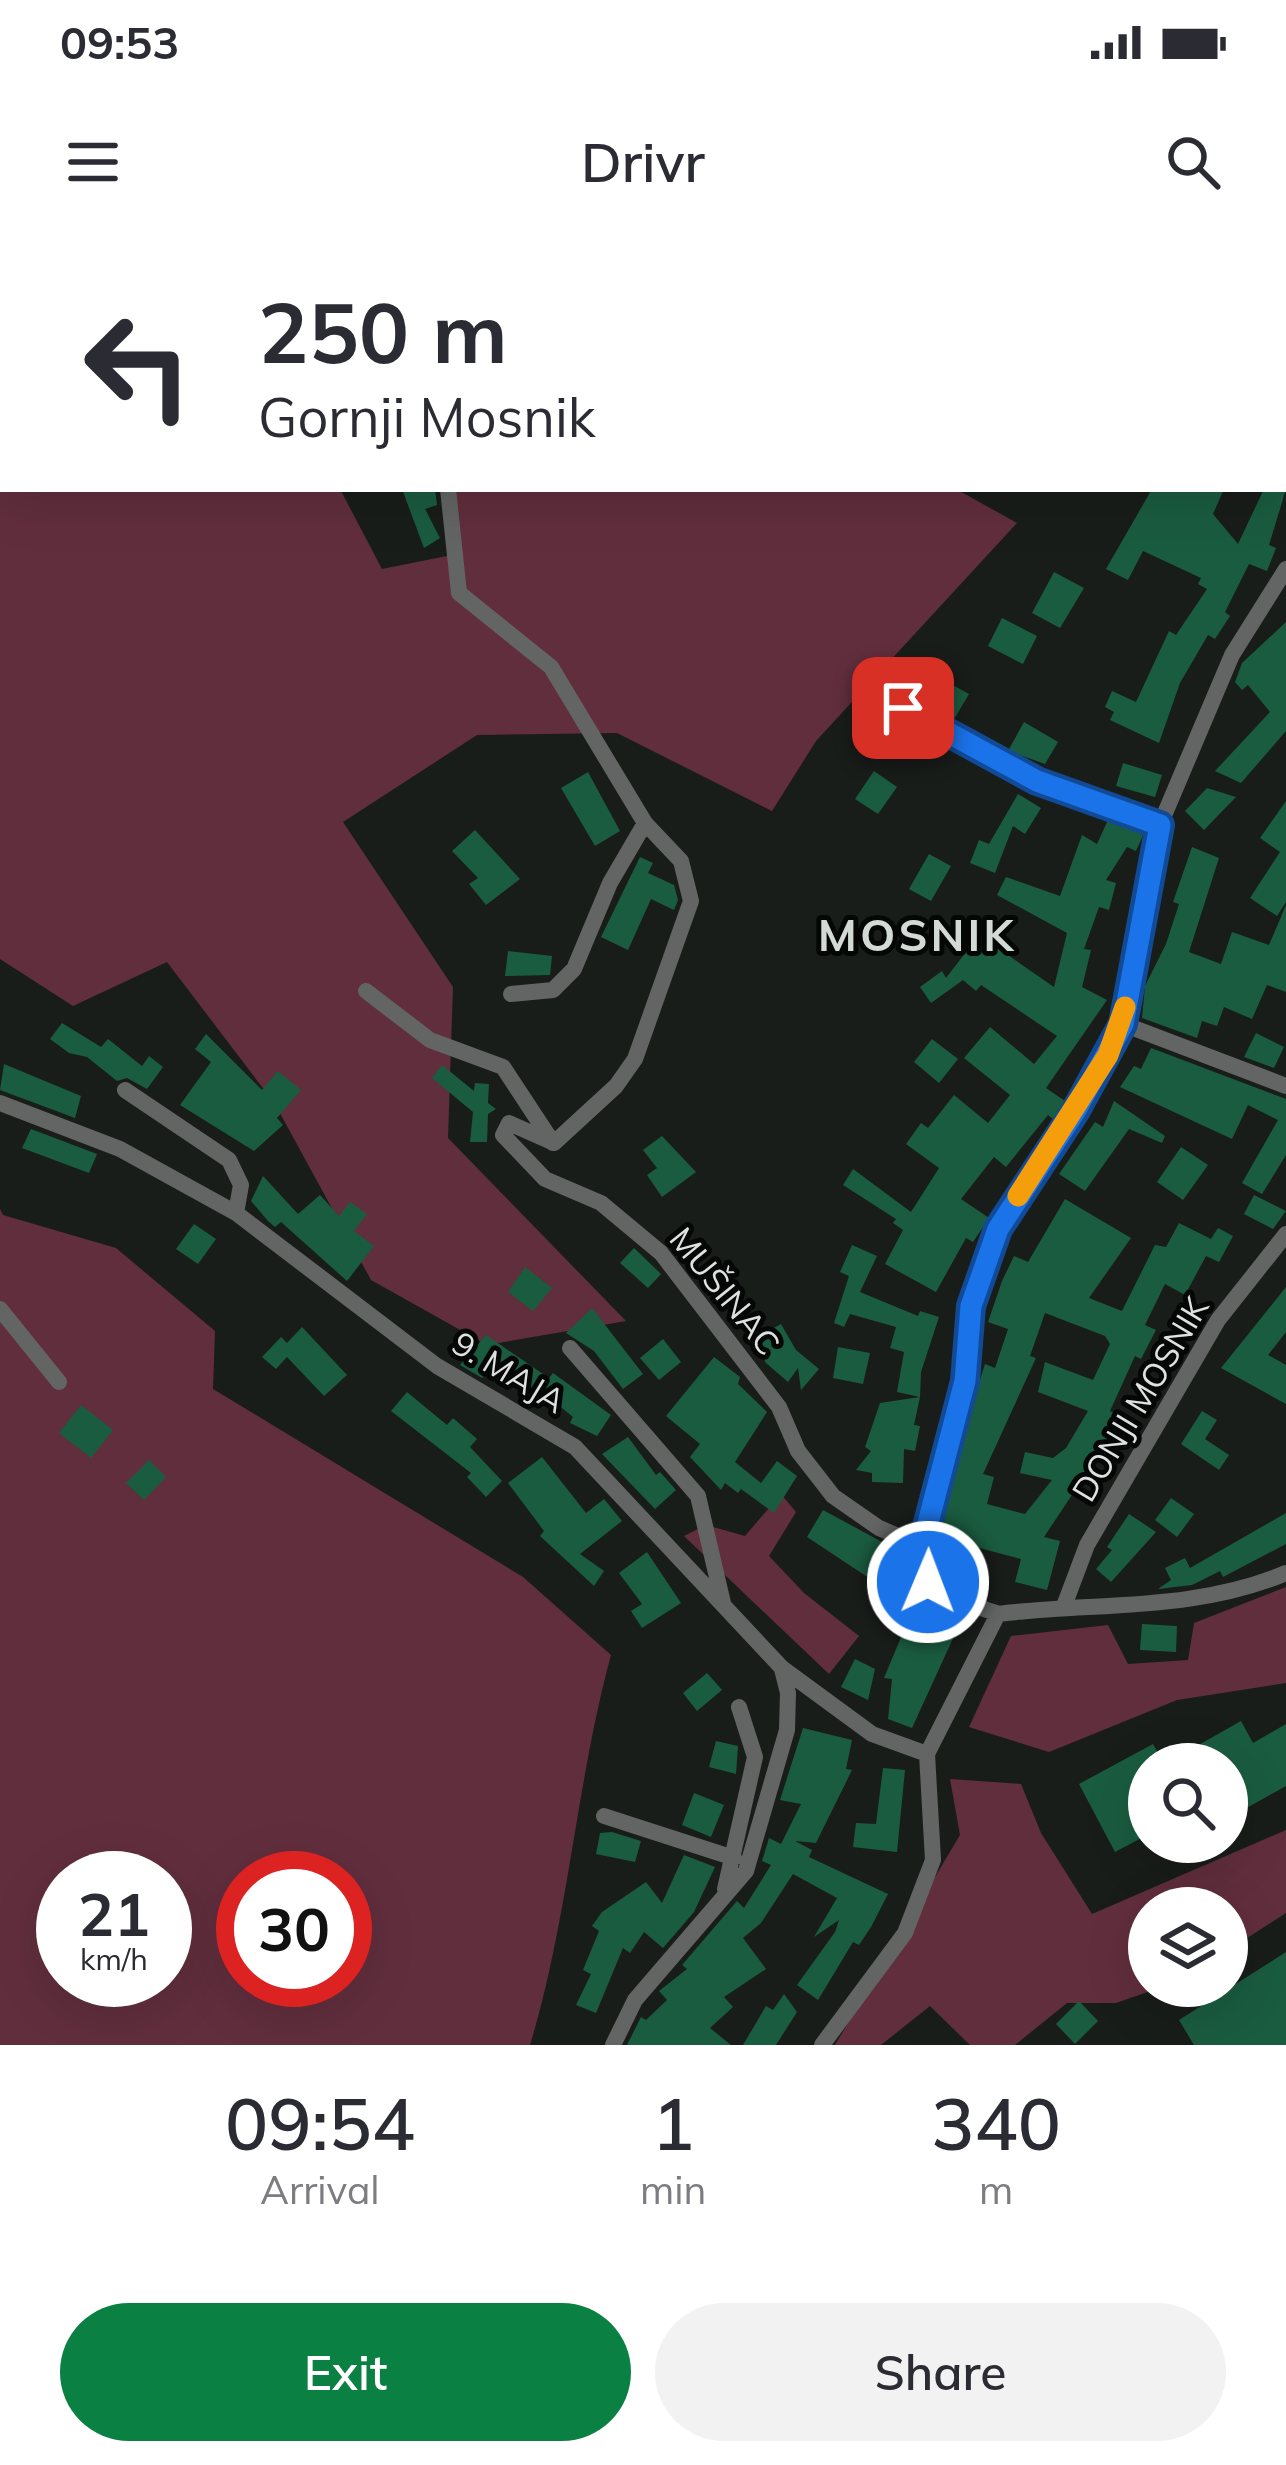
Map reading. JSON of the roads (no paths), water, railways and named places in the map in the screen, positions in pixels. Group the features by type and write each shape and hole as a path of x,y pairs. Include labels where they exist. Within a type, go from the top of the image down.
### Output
{"street":[{"path":"366,991 430,1040 503,1066 554,1143 616,1087 635,1059 691,902 681,861 645,823 551,667 459,593 448,492"},
{"path":"1285,573 1232,656 1160,825 1123,1024 1076,1110 998,1229 971,1306 965,1381 922,1546 928,1582 998,1614 1064,1606 1159,1605 1222,1595 1286,1573"},
{"path":"903,708 1037,781 1160,825"},
{"path":"511,994 553,990 574,969 610,883 645,823"},
{"path":"1123,1024 1286,1086"},
{"path":"125,1090 229,1160 241,1185 236,1213"},
{"name":"9. MAJA","path":"0,1103 120,1149 236,1213 437,1366 574,1447 782,1668 872,1734 927,1754"},
{"name":"MUŠINAC","path":"554,1143 509,1123 503,1136 545,1179 601,1203 661,1253 778,1407 798,1451 833,1496 879,1528 922,1546"},
{"name":"DONJI MOSNIK","path":"1064,1606 1087,1545 1218,1321 1286,1234"},
{"path":"0,1309 59,1382"},
{"name":"9. MAJA","path":"569,1348 698,1496 725,1610"},
{"path":"822,2045 904,1933 933,1860 927,1754 998,1614"},
{"path":"613,2045 635,2000 746,1871 787,1730 788,1693 782,1668"},
{"path":"721,1902 755,1756 739,1707"},
{"path":"604,1816 734,1858"}],"district":[{"name":"MOSNIK","path":"917,935"}]}
